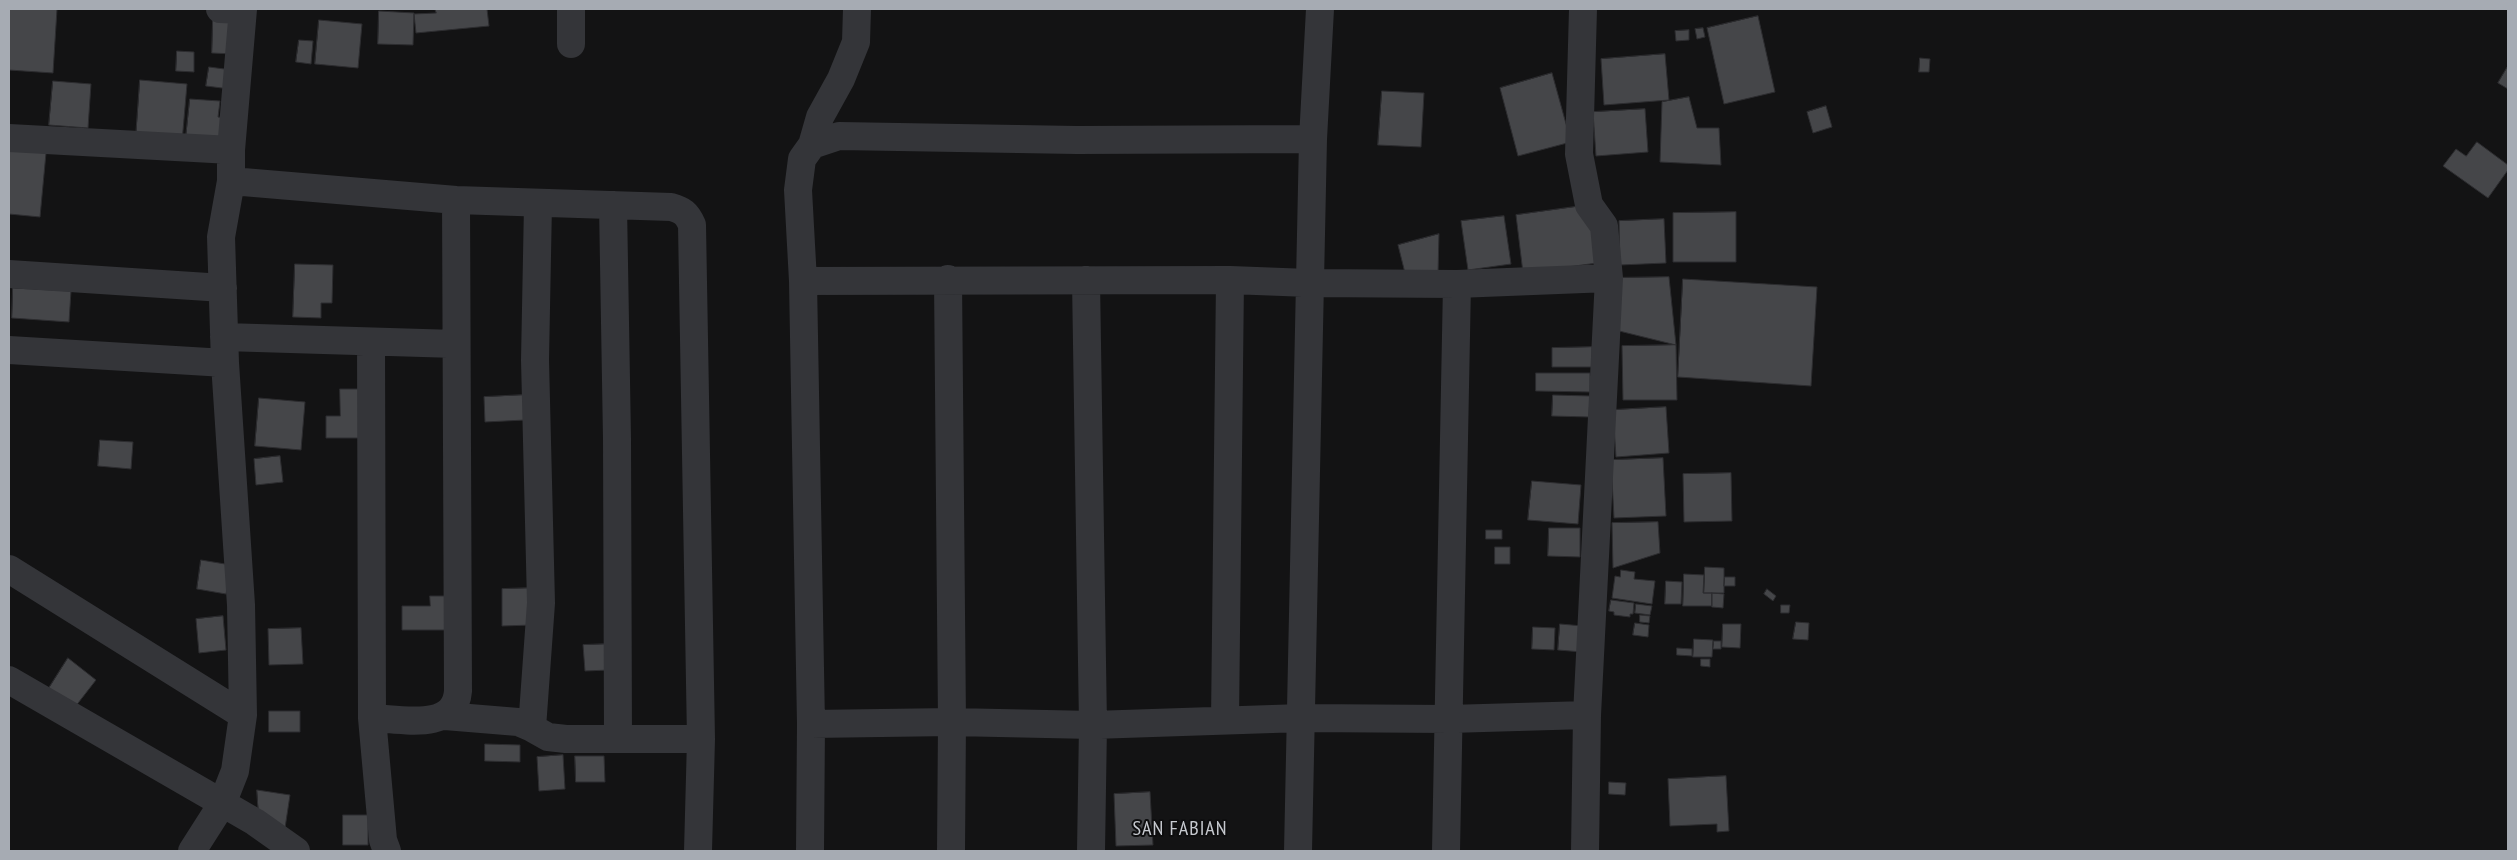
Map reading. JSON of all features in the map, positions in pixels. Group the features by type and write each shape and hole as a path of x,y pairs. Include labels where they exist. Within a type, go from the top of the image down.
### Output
{"street":[{"path":"192,851 222,804 235,771 243,715 242,605 225,350 221,236 231,181 235,9"},
{"path":"571,9 571,44"},
{"path":"810,851 811,724 803,280 798,190 802,159 812,145 820,117 841,79 856,42 857,9"},
{"path":"1298,851 1309,284 1313,139 1320,9"},
{"path":"1583,9 1579,154 1589,205 1604,226 1610,278 1586,715 1585,851"},
{"path":"812,145 839,136 1077,140 1313,139"},
{"path":"9,138 231,150"},
{"path":"231,181 456,200 671,207 682,211 689,217 692,224 700,739 698,851"},
{"path":"445,716 457,703 458,691 456,200"},
{"path":"532,728 541,603 535,360 538,204"},
{"path":"613,204 618,439 618,738"},
{"path":"9,274 223,288"},
{"path":"803,280 1230,280 1309,284 1457,284 1610,278"},
{"path":"948,279 952,722 951,851"},
{"path":"1086,280 1093,725 1091,851"},
{"path":"1225,720 1230,280"},
{"path":"1446,851 1457,284"},
{"path":"9,350 225,350 372,342 456,344"},
{"path":"372,342 372,718 383,840 387,851"},
{"path":"9,569 243,715"},
{"path":"9,680 254,822 296,851"},
{"path":"811,724 952,722 1093,725 1302,718 1449,719 1586,715"},
{"path":"372,718 429,720 445,716 518,722 548,737 566,739 700,739"}],"building":[{"path":"9,9 57,9 53,73 9,70"},
{"path":"435,9 487,9 489,26 416,33 414,14 436,13"},
{"path":"379,11 414,13 413,45 378,44"},
{"path":"1758,16 1775,92 1724,104 1707,28"},
{"path":"213,20 234,21 233,54 212,53"},
{"path":"319,20 362,24 358,68 315,64"},
{"path":"1703,28 1705,37 1697,39 1695,29"},
{"path":"1689,30 1689,40 1676,41 1675,31"},
{"path":"299,40 313,41 311,64 296,62"},
{"path":"177,51 194,52 194,72 176,71"},
{"path":"1665,54 1669,100 1604,105 1601,59"},
{"path":"1920,58 1930,59 1929,72 1919,72"},
{"path":"2508,66 2508,89 2498,83"},
{"path":"209,67 232,70 230,89 206,86"},
{"path":"1552,73 1571,142 1518,156 1500,88"},
{"path":"140,80 187,84 182,142 136,137"},
{"path":"53,81 91,84 88,128 49,125"},
{"path":"1382,91 1424,93 1421,147 1378,145"},
{"path":"1689,97 1697,128 1719,128 1721,165 1660,162 1662,102"},
{"path":"190,99 220,101 218,117 226,118 224,140 186,137"},
{"path":"1826,106 1832,127 1813,133 1807,112"},
{"path":"1645,109 1648,152 1596,156 1593,112"},
{"path":"2477,142 2508,165 2508,170 2488,198 2443,166 2456,149 2466,156"},
{"path":"9,150 46,153 40,217 9,214"},
{"path":"1589,205 1597,263 1523,273 1516,215"},
{"path":"1736,212 1736,262 1673,262 1673,213"},
{"path":"1504,216 1511,264 1468,270 1461,221"},
{"path":"1664,219 1666,263 1620,265 1619,221"},
{"path":"1439,234 1438,273 1405,273 1398,245"},
{"path":"295,264 333,265 332,303 321,303 321,318 293,317"},
{"path":"1669,277 1676,345 1611,329 1609,278"},
{"path":"1683,279 1817,287 1811,386 1678,377"},
{"path":"13,288 71,291 69,322 12,318"},
{"path":"1676,345 1677,400 1623,400 1622,346"},
{"path":"1592,347 1592,367 1552,367 1552,348"},
{"path":"1536,373 1590,373 1590,392 1536,391"},
{"path":"340,389 365,389 365,438 326,438 326,416 340,416"},
{"path":"524,395 525,420 485,422 484,397"},
{"path":"1553,395 1590,396 1589,417 1552,416"},
{"path":"259,398 305,402 301,450 255,446"},
{"path":"1666,407 1669,453 1616,457 1613,410"},
{"path":"100,440 133,442 131,469 98,466"},
{"path":"280,456 283,482 256,485 254,459"},
{"path":"1663,458 1666,516 1614,518 1611,460"},
{"path":"1731,473 1732,521 1684,522 1683,474"},
{"path":"1532,481 1581,485 1578,524 1528,520"},
{"path":"1658,522 1660,553 1613,568 1612,523"},
{"path":"1549,528 1580,528 1580,557 1548,556"},
{"path":"1486,530 1502,530 1502,539 1486,539"},
{"path":"1495,547 1510,547 1510,564 1495,564"},
{"path":"201,560 231,565 226,594 197,589"},
{"path":"1705,567 1724,568 1724,593 1704,593"},
{"path":"1621,570 1635,572 1634,579 1655,581 1652,604 1612,598 1615,576 1620,577"},
{"path":"1684,574 1704,575 1703,593 1712,593 1712,606 1683,606"},
{"path":"1725,577 1735,577 1735,586 1724,586"},
{"path":"1666,581 1682,582 1681,604 1665,604"},
{"path":"532,588 532,625 502,626 502,589"},
{"path":"1767,589 1776,596 1773,601 1764,594"},
{"path":"1712,593 1724,594 1723,608 1712,607"},
{"path":"430,596 450,596 450,630 402,630 402,606 430,606"},
{"path":"1611,600 1634,603 1633,614 1630,614 1630,617 1614,615 1614,612 1609,611"},
{"path":"1636,604 1652,606 1650,615 1635,613"},
{"path":"1781,605 1790,605 1789,613 1781,613"},
{"path":"1640,615 1650,616 1649,623 1640,622"},
{"path":"223,616 226,650 199,653 196,619"},
{"path":"1796,622 1809,623 1808,640 1793,639"},
{"path":"1635,623 1649,625 1648,637 1633,635"},
{"path":"1560,624 1583,626 1582,652 1558,650"},
{"path":"1723,624 1741,624 1740,648 1722,647"},
{"path":"1533,627 1555,628 1554,650 1532,649"},
{"path":"301,628 303,664 269,665 268,629"},
{"path":"1694,639 1713,640 1712,657 1693,657"},
{"path":"1714,641 1721,641 1721,649 1713,649"},
{"path":"608,644 609,670 585,671 583,645"},
{"path":"1677,648 1692,649 1692,656 1677,655"},
{"path":"68,658 96,680 75,707 49,688"},
{"path":"1701,659 1710,659 1710,667 1701,666"},
{"path":"269,711 300,711 300,732 269,732"},
{"path":"485,744 520,745 520,762 485,761"},
{"path":"563,755 565,789 539,791 537,757"},
{"path":"575,756 604,756 605,782 576,782"},
{"path":"1726,776 1729,831 1717,832 1717,824 1670,826 1668,779"},
{"path":"1609,782 1626,783 1625,795 1609,794"},
{"path":"257,790 290,795 285,828 259,818"},
{"path":"1150,792 1153,845 1116,846 1114,794"},
{"path":"343,815 368,815 368,845 343,845"}],"district":[{"name":"SAN FABIAN","path":"1180,829"}]}
